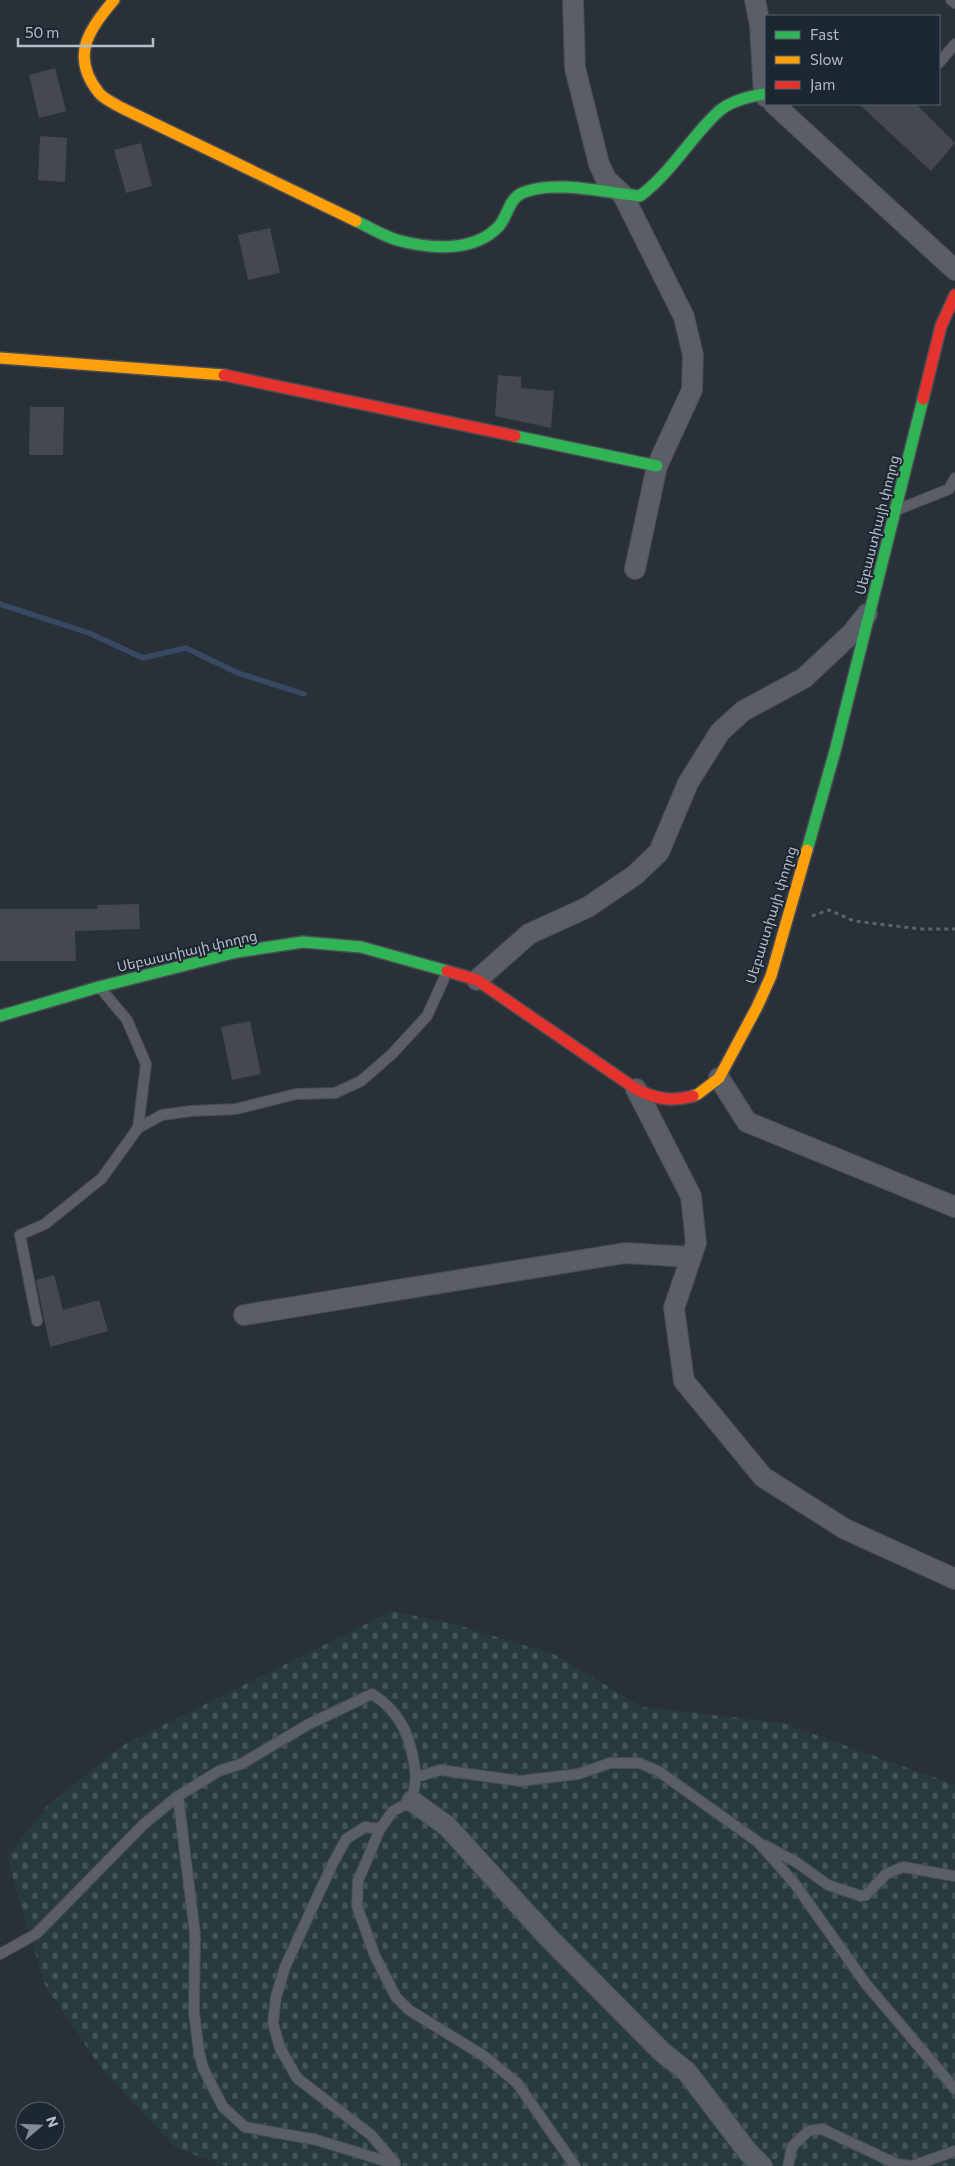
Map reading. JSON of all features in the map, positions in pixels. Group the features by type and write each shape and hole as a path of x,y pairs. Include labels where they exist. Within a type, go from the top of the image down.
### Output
{"street":[{"path":"114,0 100,16 85,41 85,70 100,94 122,108 396,240 430,248 463,246 482,239 499,226 509,204 523,193 540,189 596,189 623,195 640,196 655,185 718,112 728,104 742,98 765,98"},
{"path":"573,0 575,68 596,154 606,178 623,195 684,317 693,355 692,390 657,466 634,569"},
{"path":"755,0 765,71"},
{"path":"776,105 955,270"},
{"name":"Սեբաստիայի փողոց","path":"0,1016 99,987 237,952 303,942 362,947 477,980 636,1088 654,1098 678,1100 698,1094 719,1078 757,1007 771,976 835,751 941,326 955,296"},
{"path":"0,358 214,373 657,466"},
{"path":"477,980 529,934 588,907 636,875 659,852 688,783 720,732 743,711 804,678 852,633 872,608"},
{"path":"719,1078 747,1122 955,1207"},
{"path":"636,1088 691,1196 696,1242 674,1308 684,1381 763,1477 845,1529 955,1579"},
{"path":"244,1315 625,1253 691,1258"},
{"path":"412,1801 447,1826 548,1937 662,2051 687,2072 748,2152 762,2166"}],"lane":[{"path":"951,0 955,3"},
{"path":"940,62 955,44"},
{"path":"896,510 952,491 955,478"},
{"path":"37,1320 20,1235 46,1224 102,1178 138,1128 162,1115 191,1110 236,1109 296,1094 335,1092 361,1081 392,1054 426,1016 447,971"},
{"path":"99,987 127,1020 146,1064 138,1128"},
{"path":"0,1954 36,1934 144,1824 178,1796 219,1770 241,1764 309,1724 372,1694 385,1702 401,1722 413,1749 416,1777 412,1801 393,1811 380,1829 358,1882 357,1906 375,1956 396,1997 409,2010 484,2056 517,2083 575,2166"},
{"path":"416,1777 440,1770 520,1781 578,1774 610,1763 639,1763 658,1771 758,1842 796,1862 828,1885 866,1896 886,1874 902,1867 955,1876"},
{"path":"178,1796 195,1934 194,2012 199,2052 203,2068 223,2107 245,2127 317,2140 396,2165"},
{"path":"380,1829 366,1826 357,1830 346,1839 341,1848 285,1967 276,1997 274,2024 280,2048 297,2078 371,2135 396,2165"},
{"path":"758,1842 795,1884 866,1984 955,2089"},
{"path":"788,2166 792,2147 808,2131 822,2129 896,2164 912,2166 955,2151"}],"path":[{"path":"810,917 829,910 854,921 920,929 955,929"}],"green space":[{"path":"392,1611 454,1624 554,1654 642,1707 783,1723 955,1785 955,2166 226,2166 176,2148 103,2071 45,1985 7,1857 47,1806 123,1745"}],"building":[{"path":"55,68 66,111 39,118 29,75"},
{"path":"860,105 917,105 955,143 931,171"},
{"path":"40,136 67,138 65,182 38,180"},
{"path":"141,143 152,186 126,193 114,150"},
{"path":"270,228 280,273 248,280 238,235"},
{"path":"498,375 521,377 521,388 554,391 551,428 495,416"},
{"path":"30,407 64,407 63,455 29,455"},
{"path":"139,904 140,929 75,931 76,961 0,961 0,909 97,909 97,905"},
{"path":"250,1021 261,1074 232,1080 221,1027"},
{"path":"54,1275 63,1310 99,1300 108,1331 50,1347 36,1280"}],"waterway":[{"path":"0,604 89,633 143,658 186,648 238,673 304,694"}],"traffic: fast":[{"path":"356,221 381,234 410,243 437,247 464,245 489,235 502,222 517,196 535,189 549,187 580,188 640,196 661,177 718,112 734,102 764,94"},
{"path":"807,850 835,751 923,399"},
{"path":"515,436 657,466"},
{"path":"0,1016 99,987 237,952 303,942 361,947 447,971"}],"traffic: slow":[{"path":"114,0 90,33 84,56 85,68 90,80 101,95 122,108 356,221"},
{"path":"0,358 224,375"},
{"path":"693,1096 719,1078 757,1007 771,976 807,850"}],"traffic: jam":[{"path":"923,399 941,326 955,295"},
{"path":"224,375 515,436"},
{"path":"447,971 477,980 636,1089 650,1095 671,1099 693,1096"}]}
